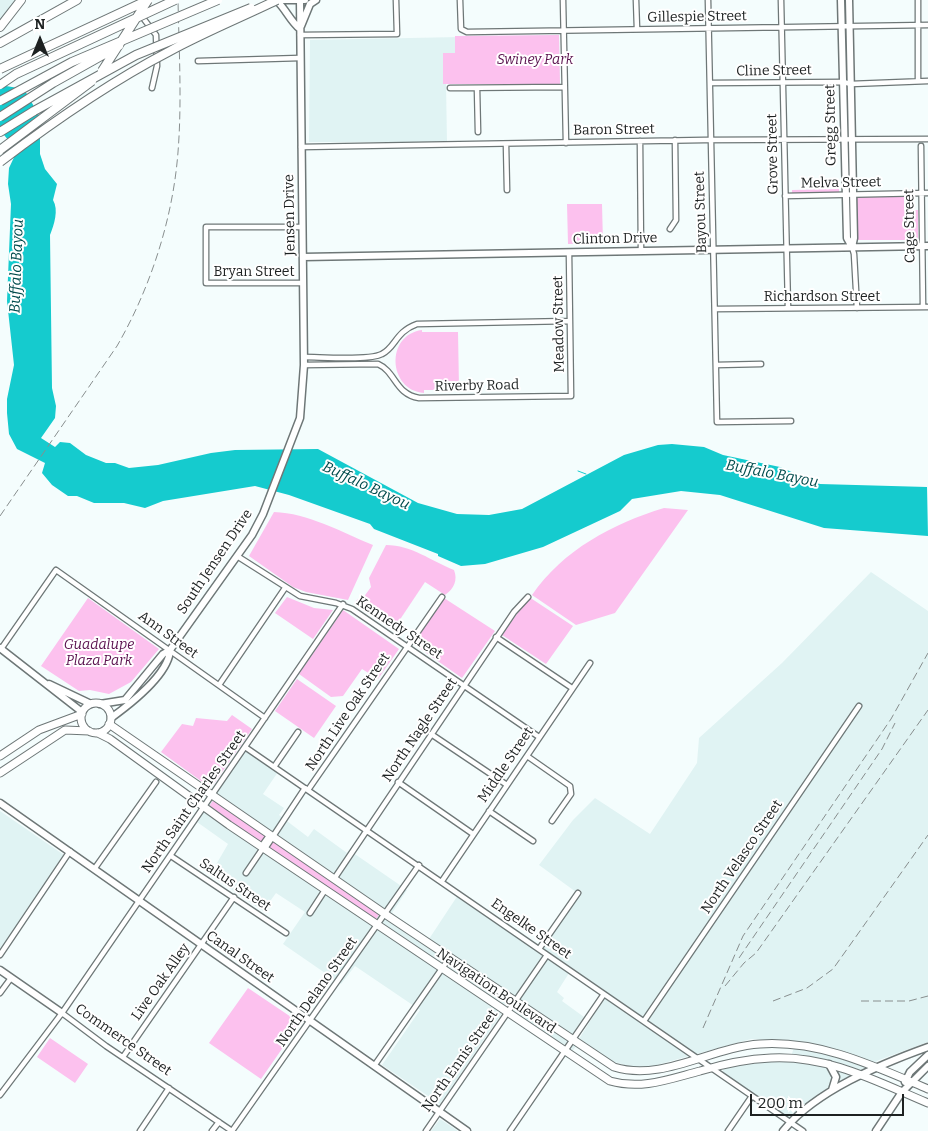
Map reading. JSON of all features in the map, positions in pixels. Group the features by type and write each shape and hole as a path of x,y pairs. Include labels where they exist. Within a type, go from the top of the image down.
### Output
{"highway":[{"path":"0,27 21,0"},
{"path":"0,44 76,0"},
{"path":"0,69 148,0"},
{"path":"0,150 84,88 105,69 148,0"},
{"path":"0,85 49,58 175,0"},
{"path":"0,101 72,62 218,0"},
{"path":"0,132 78,85 136,56 228,16 276,0"},
{"path":"0,162 44,128 106,87 170,50 276,0"},
{"path":"0,117 53,83 155,26"}],"main road":[{"path":"276,0 302,0"},
{"path":"276,0 286,10 300,32"},
{"name":"Jensen Drive","path":"296,429 301,411 304,365 300,58 302,0"},
{"path":"300,32 308,9 316,0"},
{"name":"Gregg Street","path":"841,0 845,194 847,238 852,247"},
{"name":"Gregg Street","path":"849,0 854,238 852,247"},
{"name":"Clinton Drive","path":"303,257 925,246"},
{"name":"South Jensen Drive","path":"100,704 125,700 163,654 170,650 252,535 263,514 296,429"},
{"path":"0,649 44,681 82,713"},
{"name":"South Jensen Drive","path":"110,721 141,696 170,658 170,650"},
{"path":"0,773 30,751 65,730 98,733 105,730 110,721 107,708 100,704 91,704 44,681"},
{"path":"0,756 39,730 82,713 91,704"},
{"path":"82,713 81,722 89,731"},
{"name":"Navigation Boulevard","path":"110,721 212,795 334,879 614,1067 633,1071 647,1071 722,1051 759,1044 790,1044 846,1055 928,1089"},
{"name":"Navigation Boulevard","path":"98,733 110,739 204,807 377,926 610,1081 622,1084 648,1084 722,1066 785,1058 829,1064 862,1075 928,1103"},
{"path":"22,740 30,751"},
{"name":"Canal Street","path":"0,803 467,1131"},
{"name":"Commerce Street","path":"0,970 62,1013"},
{"path":"780,1044 785,1058"},
{"path":"785,1058 790,1044"},
{"path":"783,1131 790,1122 832,1092 876,1066 928,1047"},
{"path":"722,1051 722,1066"},
{"path":"876,1131 908,1080 928,1055"},
{"path":"829,1064 836,1077 832,1092"},
{"path":"908,1080 928,1066"},
{"path":"658,1069 658,1082"},
{"path":"647,1071 648,1084"}],"street":[{"path":"133,0 146,23 156,35 157,66 152,88"},
{"path":"300,32 397,34 396,0"},
{"name":"Gillespie Street","path":"460,0 461,29 467,32 928,25"},
{"path":"563,0 566,143"},
{"path":"636,0 637,29"},
{"name":"Bayou Street","path":"708,0 717,422 791,421"},
{"name":"Grove Street","path":"781,0 788,308"},
{"path":"918,0 918,81"},
{"path":"198,61 300,58"},
{"name":"Cline Street","path":"710,83 842,82 851,84 928,81"},
{"path":"450,88 564,87"},
{"path":"477,88 478,132"},
{"name":"Baron Street","path":"301,147 675,140 928,139"},
{"path":"670,229 676,220 675,140"},
{"path":"640,141 641,252"},
{"path":"506,144 507,190"},
{"name":"Cage Street","path":"921,146 926,307"},
{"name":"Melva Street","path":"785,196 928,193"},
{"name":"Bryan Street","path":"302,227 206,227 206,283 303,283"},
{"name":"Gregg Street","path":"852,247 858,308"},
{"name":"Meadow Street","path":"569,253 571,396"},
{"name":"Richardson Street","path":"715,309 926,307"},
{"path":"304,357 375,356 385,353 406,329 423,324 570,321"},
{"name":"Riverby Road","path":"304,365 376,364 385,368 402,391 419,398 571,396"},
{"path":"716,365 761,364"},
{"name":"Kennedy Street","path":"237,556 300,596 343,604 539,737"},
{"name":"Ann Street","path":"0,649 56,570 265,718"},
{"path":"218,685 285,588"},
{"name":"North Live Oak Street","path":"246,873 263,848 267,838 272,836 442,597"},
{"name":"North Nagle Street","path":"334,879 496,637 514,612 528,597"},
{"name":"North Saint Charles Street","path":"0,1096 62,1013 343,604"},
{"path":"496,637 572,688"},
{"name":"Middle Street","path":"442,881 590,663"},
{"name":"North Velasco Street","path":"644,1022 859,706"},
{"path":"274,767 298,732"},
{"path":"431,734 507,785"},
{"name":"Engelke Street","path":"246,747 803,1131"},
{"path":"527,756 570,786 570,794 552,821"},
{"path":"94,868 156,782"},
{"path":"398,782 473,834"},
{"path":"489,811 533,841"},
{"path":"0,955 70,851"},
{"name":"Saltus Street","path":"171,856 286,933"},
{"name":"North Delano Street","path":"232,1131 419,865"},
{"path":"310,913 325,890"},
{"path":"539,949 578,893"},
{"path":"200,945 234,898"},
{"name":"Live Oak Alley","path":"123,1057 200,945"},
{"name":"North Ennis Street","path":"426,1131 548,955"},
{"path":"374,1066 450,958"},
{"path":"0,993 11,978"},
{"path":"510,1131 604,994"},
{"name":"Commerce Street","path":"62,1013 232,1131"},
{"path":"140,1131 169,1088"},
{"path":"728,1131 752,1096"},
{"path":"212,1131 219,1122"}],"shaded area":[{"path":"0,0 17,0 0,23"},
{"path":"559,35 560,84 446,84 447,142 309,142 310,40"},
{"path":"871,572 928,611 928,1042 879,1060 827,1090 792,1117 787,1117 723,1073 723,1070 725,1068 761,1062 789,1062 796,1042 751,1039 653,1066 637,1068 610,1061 579,1039 607,994 541,948 582,891 578,889 576,892 539,865 573,820 595,798 650,834 697,763 699,738 782,663"},
{"path":"245,751 278,772 263,794 284,808 279,815 308,837 314,829 347,853 349,850 407,890 392,913 429,939 458,895 569,973 557,992 564,998 562,1001 584,1017 572,1035 580,1041 567,1058 502,1013 440,1104 382,1065 420,1010 355,966 341,984 283,944 305,912 276,893 263,911 210,875 228,844 197,822"},
{"path":"0,811 64,855 0,951"},
{"path":"440,1119 458,1131 431,1131"}],"green space":[{"name":"Swiney Park","path":"559,35 560,84 443,84 443,53 455,53 455,36"},
{"path":"839,189 839,193 792,195 792,190"},
{"path":"904,196 904,210 918,210 918,240 857,240 856,197"},
{"path":"567,204 602,204 603,243 568,244"},
{"path":"422,330 422,332 458,332 459,387 455,387 455,390 424,390 424,393 412,390 403,383 398,373 397,351 410,334"},
{"path":"664,508 688,510 615,613 576,625 532,595 558,565 590,541 626,522"},
{"path":"274,512 312,519 373,545 348,600 306,592 293,587 249,556"},
{"path":"386,545 404,548 421,554 454,570 456,577 453,587 445,595 425,582 393,630 354,603 358,599 363,598 371,587 369,578"},
{"path":"287,597 314,608 333,610 313,639 275,613"},
{"path":"529,597 573,626 546,664 502,635"},
{"name":"Guadalupe Plaza Park","path":"88,598 159,649 131,682 109,694 90,690 79,691 41,666"},
{"path":"444,598 495,631 462,678 412,643"},
{"path":"343,610 399,649 378,679 362,669 343,696 331,697 299,674"},
{"path":"297,679 336,706 314,738 275,711"},
{"path":"232,715 252,729 213,785 208,786 161,752 182,724 193,726 196,718 227,721"},
{"path":"214,799 380,913 375,921 208,808"},
{"path":"248,988 300,1023 261,1079 209,1043"},
{"path":"50,1038 88,1064 75,1083 37,1057"}],"water":[{"name":"Buffalo Bayou","path":"0,85 24,89 40,117 40,154 45,169 57,184 53,200 56,208 55,218 50,235 52,388 56,406 55,418 41,438 55,447 60,442 70,443 86,455 106,463 115,463 129,468 158,465 211,453 235,450 318,449 418,503 457,514 489,515 522,509 624,455 658,445 672,444 704,447 723,455 780,467 820,484 927,487 928,536 824,528 720,495 681,491 632,499 620,511 543,547 485,564 461,566 438,556 438,554 374,529 370,524 289,495 255,486 163,501 145,508 124,503 94,503 77,496 68,496 52,485 42,473 45,463 17,449 9,434 7,399 14,365 7,301 11,204 8,184 9,168 17,151 0,130"}],"waterway":[{"path":"578,471 586,474"}],"railway":[{"path":"0,516 117,346 140,301 158,253 171,203 178,152 180,95 178,0"},
{"path":"703,1028 743,936 891,719 928,653"},
{"path":"725,986 744,963 756,953 928,710"},
{"path":"739,958 882,749 895,723"},
{"path":"773,1001 807,988 833,969 928,835"},
{"path":"861,1001 909,1001 928,996"}]}
